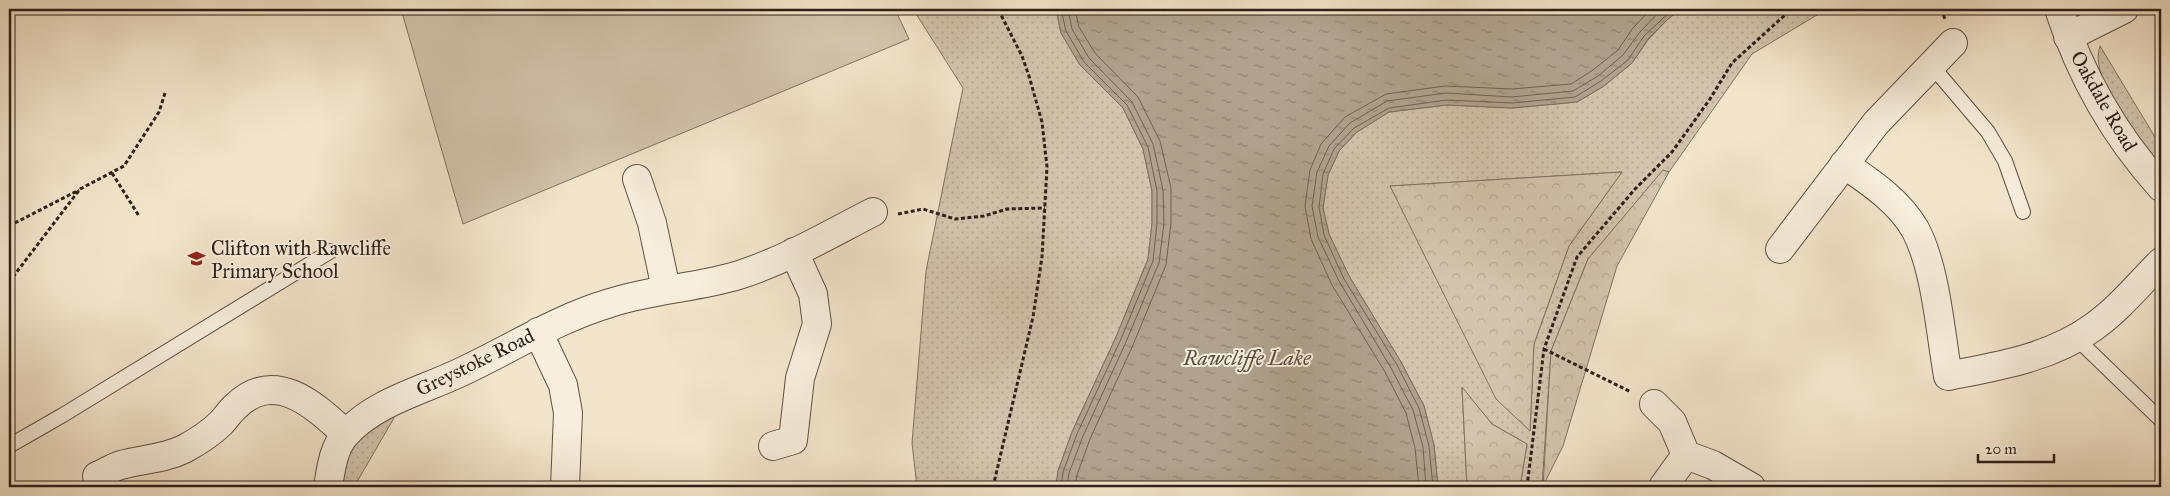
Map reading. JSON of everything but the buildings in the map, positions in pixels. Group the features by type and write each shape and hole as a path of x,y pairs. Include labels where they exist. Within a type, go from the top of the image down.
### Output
{"street":[{"name":"Oakdale Road","path":"2059,9 2068,37 2098,98 2124,142 2161,187"},
{"path":"2068,37 2124,9"},
{"path":"1780,249 1876,123 1953,43"},
{"path":"1844,164 1895,203 1914,228 1928,263 1948,376 2031,357 2076,338 2094,327 2161,262"},
{"path":"637,179 652,223 666,289"},
{"name":"Greystoke Road","path":"328,487 336,452 346,434 389,403 460,373 581,312 611,302 666,289 706,284 741,274 794,252 873,212"},
{"path":"791,445 800,378 804,360 814,340 817,324 813,294 794,252"},
{"path":"538,332 563,385 568,413 565,487"},
{"path":"108,463 148,460 190,445 206,436 252,393 275,390 298,396 315,406 346,434"},
{"path":"1654,404 1672,422 1686,455 1714,465 1751,487"},
{"path":"1663,487 1686,455"}],"lane":[{"path":"1932,66 1988,132 2006,160 2023,212"},
{"path":"9,446 331,251"},
{"path":"2076,338 2161,420"}],"path":[{"path":"993,487 1033,317 1042,257 1046,167 1042,122 1024,63 998,9"},
{"path":"1527,487 1544,349 1577,257 1635,189 1672,152 1710,99 1732,63 1785,15 1796,9"},
{"path":"9,226 124,166 159,112 165,93"},
{"path":"112,173 138,216"},
{"path":"9,282 80,189"},
{"path":"873,212 888,216 923,209 955,219 984,216 1007,208 1045,208"},
{"path":"1544,349 1654,404"}],"green space":[{"path":"401,9 895,9 909,39 463,224"},
{"path":"913,9 1056,9 1061,33 1080,65 1123,108 1143,149 1152,191 1152,223 1148,259 1116,337 1072,432 1058,471 1056,487 917,487 912,443 926,271 963,88"},
{"path":"1681,9 1827,9 1752,54 1669,172 1663,171 1588,259 1551,351 1542,487 1520,487 1527,444 1492,424 1462,388 1467,487 1438,487 1434,445 1424,406 1401,362 1349,276 1329,234 1323,208 1328,175 1339,151 1357,132 1389,112 1447,105 1512,108 1577,102 1604,86 1632,63 1648,40 1668,19","holes":["1622,172 1569,246 1534,344 1530,431 1390,186"]},
{"path":"2100,46 2161,147 2161,168 2118,110 2109,93 2098,60"},
{"path":"1663,170 1669,172 1617,266 1563,446 1543,486 1551,351 1588,259"},
{"path":"1622,172 1569,246 1534,344 1530,431 1496,399 1390,186"},
{"path":"1462,387 1492,424 1527,444 1520,487 1467,487"},
{"path":"391,412 394,418 354,487 348,487 339,481 350,446"}],"water":[{"name":"Rawcliffe Lake","path":"1056,9 1681,9 1648,39 1632,63 1604,86 1577,102 1512,108 1447,105 1389,112 1357,132 1339,151 1328,175 1323,208 1329,234 1349,276 1401,362 1424,406 1434,445 1438,487 1056,487 1058,471 1072,432 1116,337 1148,259 1152,223 1152,191 1143,149 1123,108 1080,65 1061,33"}],"place":[{"name":"Clifton with Rawcliffe Primary School","path":"197,259"}]}
